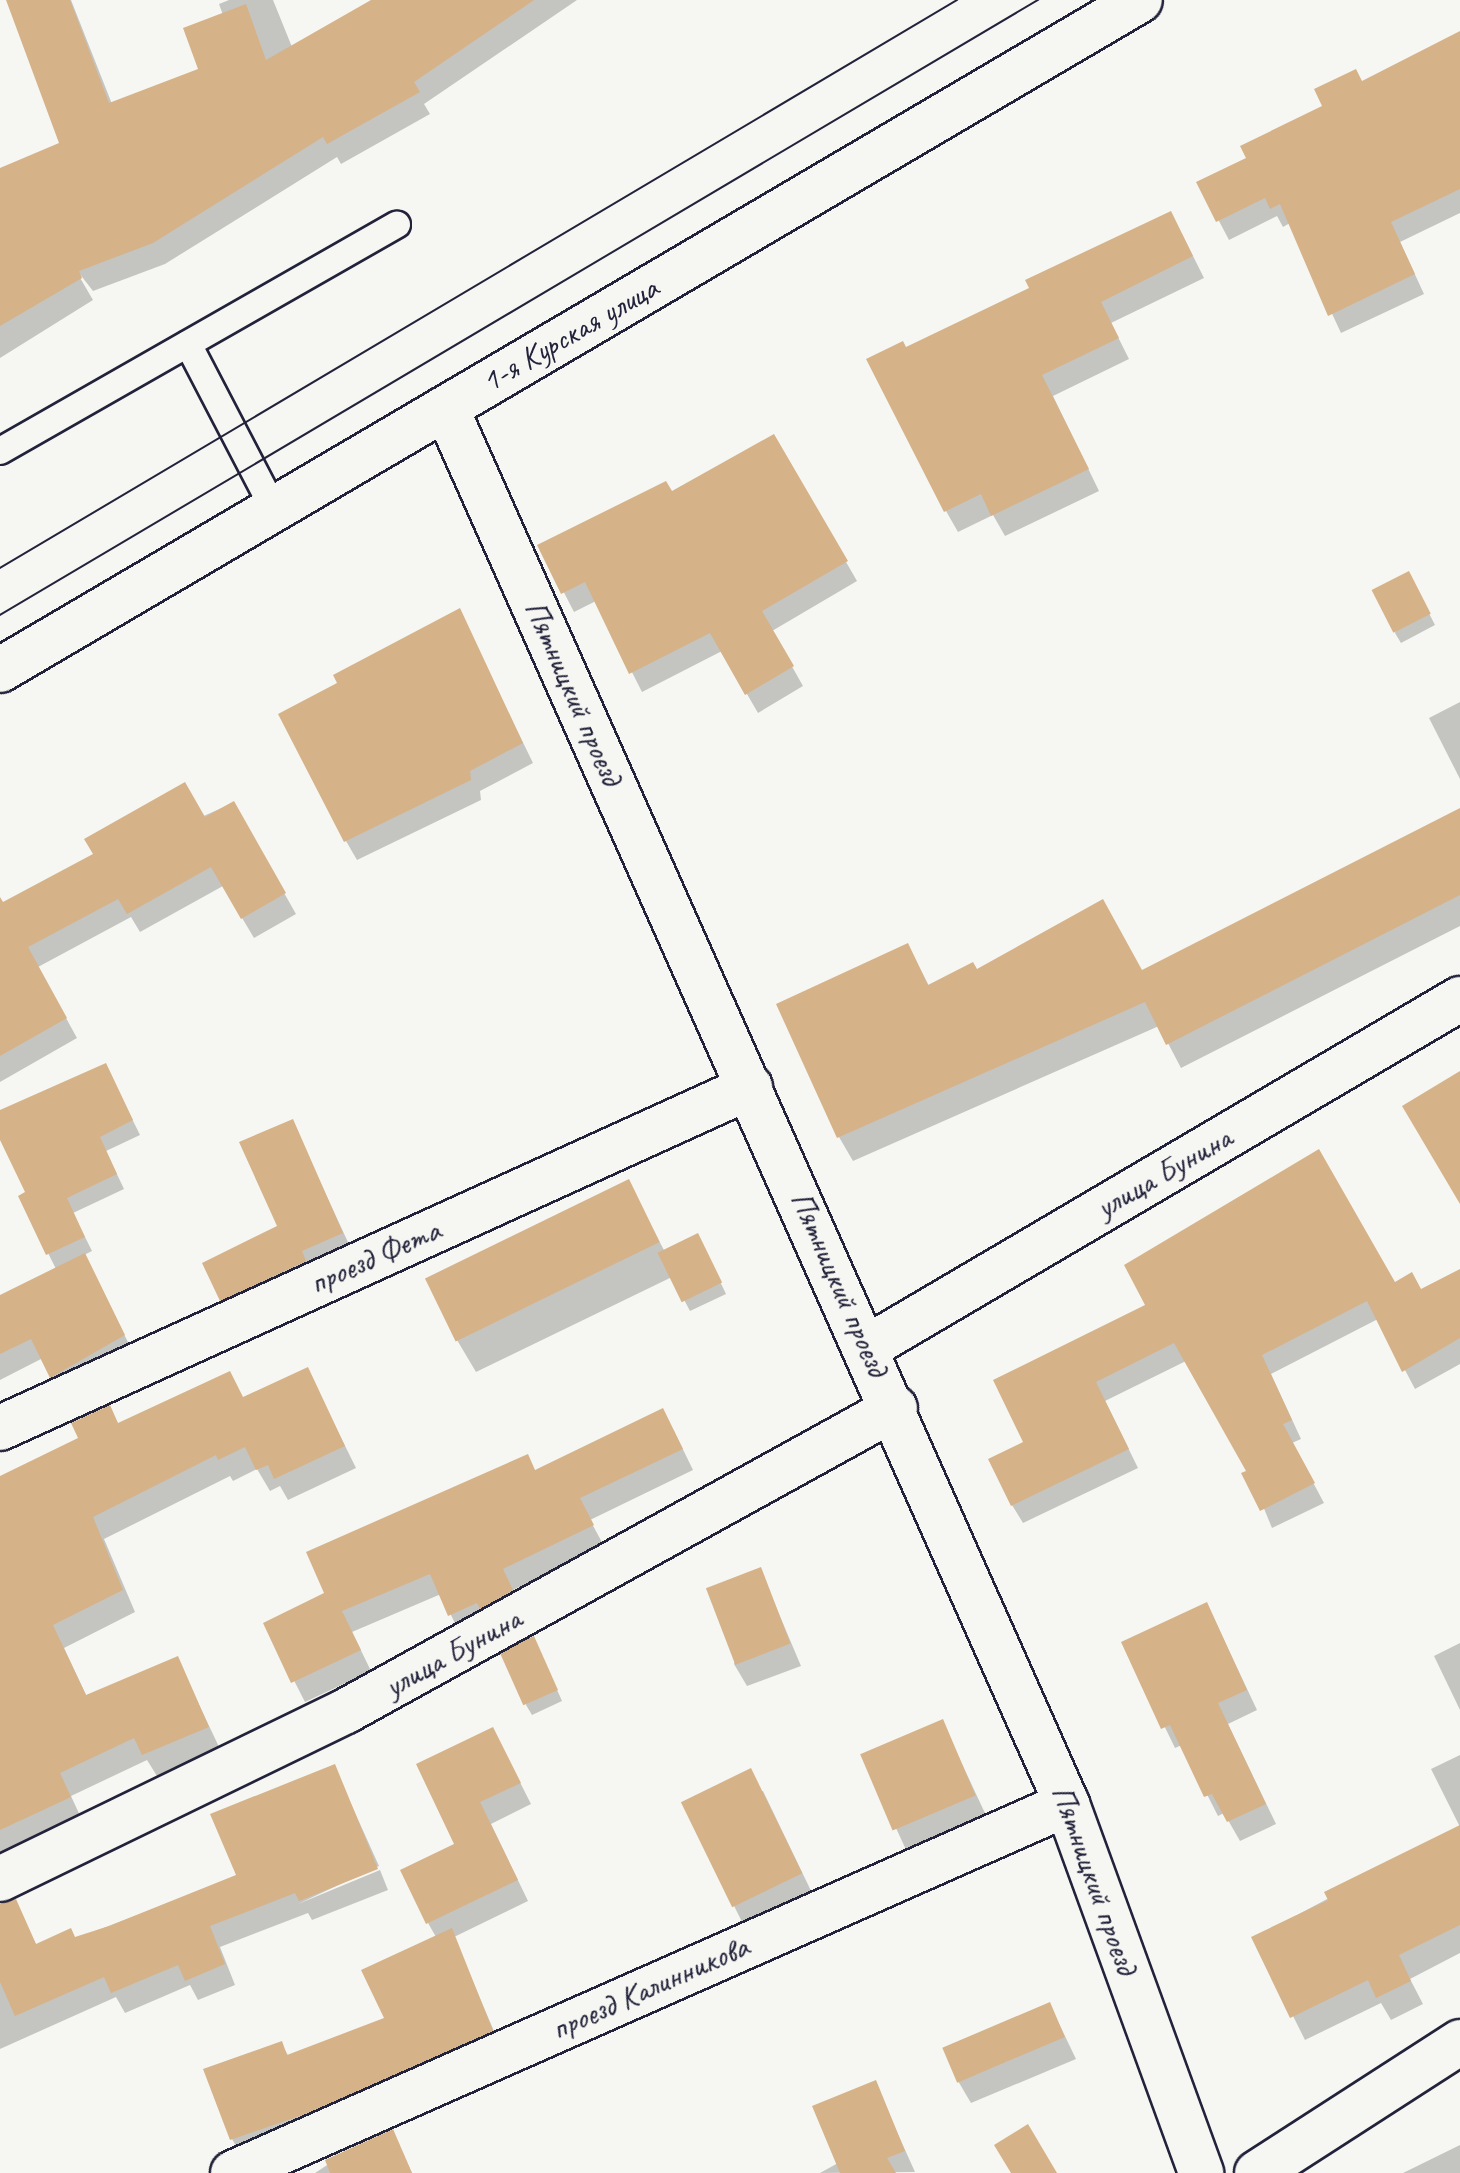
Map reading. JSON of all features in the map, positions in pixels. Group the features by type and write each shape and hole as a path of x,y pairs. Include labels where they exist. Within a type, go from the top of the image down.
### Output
{"street":[{"name":"1-я Курская улица","path":"0,670 1140,0"},
{"name":"Пятницкий проезд","path":"446,408 868,1347 1067,1804 1201,2173"},
{"name":"улица Бунина","path":"868,1347 1460,999"},
{"name":"проезд Фета","path":"0,1428 750,1087"},
{"name":"улица Бунина","path":"0,1879 346,1711 895,1408"},
{"name":"проезд Калинникова","path":"233,2173 1067,1804"},
{"path":"1257,2173 1460,2042"}],"lane":[{"path":"0,451 397,225"},
{"path":"188,344 274,509"}],"building":[{"path":"6,0 70,0 109,103 198,69 183,28 246,4 266,60 371,0 534,0 414,82 420,92 327,144 323,137 153,243 79,271 82,278 0,326 0,168 59,143"},
{"path":"1460,31 1460,189 1391,222 1415,274 1328,316 1280,204 1270,209 1265,198 1216,222 1196,182 1246,158 1240,146 1322,106 1314,89 1356,69 1362,81"},
{"path":"1171,211 1193,256 1101,302 1119,338 1042,375 1089,469 991,516 981,494 944,512 866,359 903,341 906,347 1029,288 1025,280"},
{"path":"774,434 848,561 762,611 794,666 745,695 710,633 629,674 585,582 561,594 537,545 666,481 672,491"},
{"path":"1409,571 1431,614 1393,633 1372,590"},
{"path":"460,608 523,743 470,771 471,780 344,842 278,714 337,683 333,675"},
{"path":"185,782 205,817 234,801 286,893 241,919 211,867 127,914 118,899 28,947 67,1018 0,1056 0,897 3,902 93,854 84,839"},
{"path":"1460,808 1460,895 1166,1045 1145,1002 837,1138 776,1004 908,943 928,985 973,962 977,969 1103,899 1142,970"},
{"path":"106,1063 133,1120 100,1137 117,1174 67,1198 85,1237 46,1255 18,1196 25,1192 0,1140 0,1110"},
{"path":"1460,1071 1460,1204 1402,1106"},
{"path":"293,1119 343,1233 302,1251 306,1261 220,1301 202,1263 277,1226 239,1142"},
{"path":"1319,1149 1395,1282 1412,1272 1421,1289 1460,1269 1460,1338 1402,1372 1367,1301 1262,1355 1292,1420 1283,1424 1315,1483 1260,1511 1241,1473 1246,1471 1174,1343 1096,1382 1129,1449 1011,1506 988,1459 1023,1442 993,1380 1145,1305 1124,1265"},
{"path":"629,1179 660,1242 456,1341 425,1279"},
{"path":"698,1233 722,1282 682,1302 658,1253"},
{"path":"85,1253 125,1335 50,1378 31,1339 0,1354 0,1295"},
{"path":"308,1367 345,1446 274,1479 268,1465 256,1470 245,1447 218,1460 216,1455 93,1517 123,1590 53,1625 86,1695 178,1656 209,1727 142,1755 134,1738 60,1773 71,1797 0,1830 0,1476 78,1438 71,1423 110,1405 118,1423 230,1371 243,1397"},
{"path":"663,1408 683,1449 580,1498 594,1525 503,1569 513,1590 480,1609 477,1603 448,1616 430,1574 342,1611 361,1650 291,1683 263,1623 324,1593 306,1552 528,1454 535,1470"},
{"path":"761,1567 790,1644 735,1665 706,1588"},
{"path":"1207,1602 1247,1690 1218,1703 1266,1804 1227,1822 1212,1794 1204,1797 1170,1725 1161,1729 1121,1642"},
{"path":"534,1636 558,1690 523,1705 499,1651"},
{"path":"943,1719 975,1795 893,1831 860,1754"},
{"path":"493,1727 521,1783 480,1802 518,1880 426,1924 400,1870 454,1844 416,1764"},
{"path":"335,1764 378,1869 299,1901 295,1893 210,1926 225,1964 185,1981 178,1965 111,1993 104,1977 15,2016 0,1982 0,1904 16,1899 36,1944 71,1928 75,1937 109,1926 236,1875 210,1814"},
{"path":"751,1768 802,1873 732,1907 681,1802"},
{"path":"1460,1825 1460,1925 1399,1955 1411,1981 1376,1998 1368,1980 1290,2018 1251,1937 1328,1900 1324,1892"},
{"path":"452,1928 493,2031 305,2114 230,2140 203,2069 282,2041 287,2055 384,2018 361,1970"},
{"path":"1050,2002 1065,2037 957,2083 942,2048"},
{"path":"876,2080 905,2151 887,2158 896,2173 840,2173 812,2106"},
{"path":"1028,2124 1057,2173 1011,2173 994,2145"},
{"path":"393,2129 412,2173 330,2173 325,2160"}],"tram line":[{"path":"0,568 957,0"},
{"path":"0,615 1038,0"}]}
